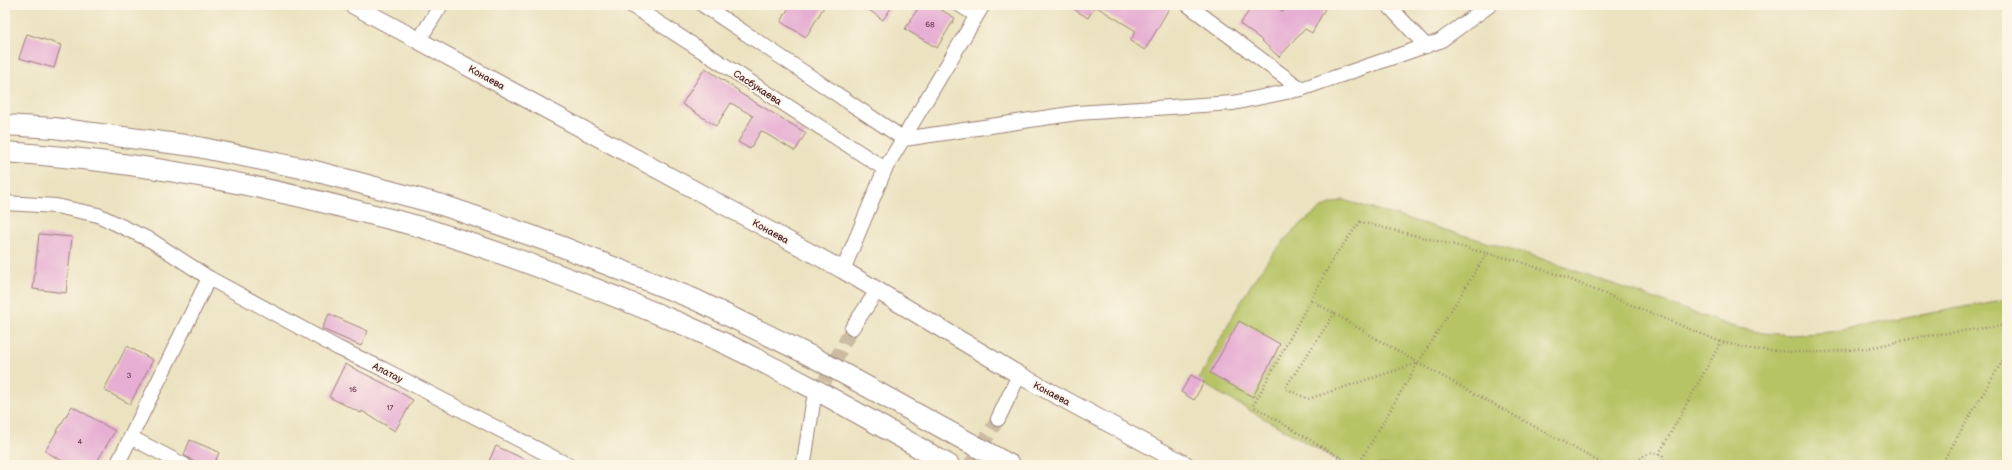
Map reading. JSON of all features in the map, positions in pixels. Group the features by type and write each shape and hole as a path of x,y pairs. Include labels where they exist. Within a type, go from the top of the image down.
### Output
{"highway":[{"path":"5,125 54,128 193,146 311,170 449,207 550,242 694,299 815,358 1010,465"},
{"path":"5,152 51,155 189,174 304,197 434,231 540,267 683,324 803,382 949,465"}],"main road":[{"name":"Конаева","path":"353,5 843,270 1019,375 1186,465"}],"street":[{"path":"420,40 442,5"},
{"name":"Сасбукаева","path":"631,5 885,170"},
{"path":"703,5 904,139 1076,113 1233,103 1301,89 1440,41 1490,5"},
{"path":"843,270 885,170 980,10 960,5"},
{"path":"1188,5 1301,89"},
{"path":"1388,5 1426,46"},
{"name":"Алатау","path":"5,203 56,206 98,215 152,241 209,278 338,348 383,368 568,465"},
{"path":"117,465 132,438 209,278"},
{"path":"852,328 877,291"},
{"path":"998,419 1019,375"},
{"path":"805,465 804,462 808,427 813,404"},
{"path":"132,438 184,465"}],"path":[{"path":"1352,465 1253,406 1312,300 1334,256 1360,222 1487,253 1559,275 1721,342 1752,349 1792,352 1829,352 1874,347 1919,337 2007,325"},
{"path":"1358,465 1418,363 1487,253"},
{"path":"1312,300 1418,363 1605,465"},
{"path":"1335,313 1285,388 1308,399 1418,363"},
{"path":"1659,454 1721,342"},
{"path":"1941,465 2007,353"},
{"path":"1635,465 1644,455 1656,452 1663,456 1666,465"}],"green space":[{"path":"1343,200 1531,255 1734,327 1763,333 1792,335 1830,332 2007,299 2007,465 1346,465 1198,381 1236,310 1265,264 1282,243 1301,224 1322,208"}],"building":[{"path":"790,5 825,5 806,37 781,22"},
{"path":"862,5 893,5 883,20"},
{"path":"920,5 933,5 955,18 937,48 905,29"},
{"path":"1067,5 1171,5 1145,50 1130,41 1136,31 1095,6 1088,18"},
{"path":"1253,5 1273,5 1283,12 1287,5 1327,5 1312,33 1305,29 1279,57 1259,38 1240,24"},
{"path":"27,34 61,45 54,68 19,58"},
{"path":"705,68 739,91 738,92 806,133 795,151 761,131 750,149 738,142 753,116 731,103 716,126 682,104"},
{"path":"39,234 72,237 66,293 33,289"},
{"path":"329,314 368,331 361,346 322,329"},
{"path":"1239,321 1280,344 1253,397 1210,373"},
{"path":"127,346 153,360 130,404 104,390"},
{"path":"345,364 413,400 395,431 362,411 361,413 329,397"},
{"path":"1191,375 1204,382 1194,400 1181,392"},
{"path":"72,406 115,431 95,465 69,465 45,451"},
{"path":"190,440 219,452 214,465 199,465 184,455"},
{"path":"496,446 537,465 487,465"}],"tunnel":[{"path":"815,400 852,328"},
{"path":"970,465 998,419"}]}
